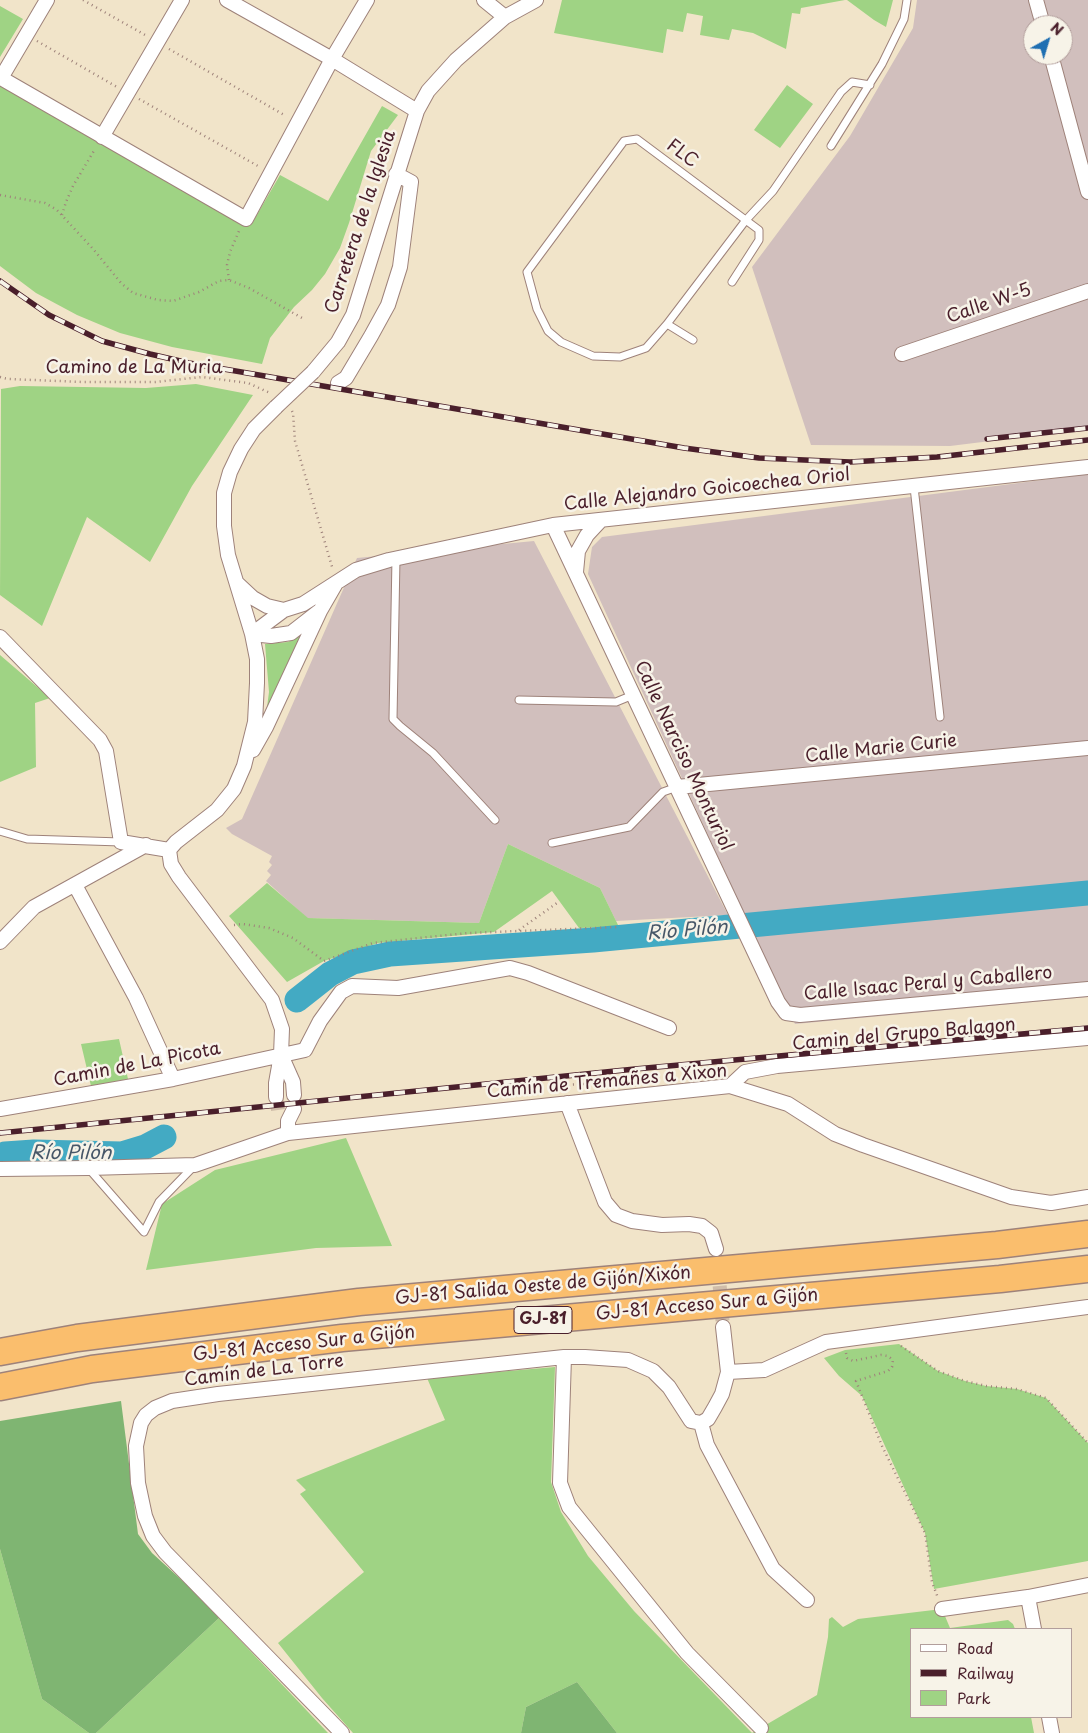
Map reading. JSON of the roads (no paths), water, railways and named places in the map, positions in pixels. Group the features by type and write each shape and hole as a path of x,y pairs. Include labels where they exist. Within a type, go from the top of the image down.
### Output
{"highway":[{"name":"GJ-81 Salida Oeste de Gijón/Xixón","path":"0,1352 77,1338 359,1302 997,1245 1088,1234"},
{"name":"GJ-81 Acceso Sur a Gijón","path":"0,1387 92,1369 342,1338 1000,1279 1088,1269"}],"street":[{"path":"47,0 1,78 246,219 332,59 367,0"},
{"path":"102,137 182,0"},
{"path":"227,0 332,59 417,111"},
{"path":"484,0 504,17"},
{"name":"Carretera de la Iglesia","path":"169,850 176,842 217,810 234,789 244,766 255,722 257,659 238,583 228,555 224,526 224,493 230,472 241,449 254,429 313,372 338,342 353,315 417,111 428,91 456,60 504,17 536,0"},
{"path":"1036,0 1040,15"},
{"path":"1054,65 1088,192"},
{"path":"338,383 346,378 388,305 400,266 411,182 396,174"},
{"name":"Calle W-5","path":"902,354 1088,291"},
{"name":"Calle Alejandro Goicoechea Oriol","path":"252,634 284,610 303,604 356,570 396,558 553,525 1088,467"},
{"path":"576,573 578,551 587,535 601,520"},
{"name":"Calle Narciso Monturiol","path":"553,525 778,1002"},
{"name":"Calle Alejandro Goicoechea Oriol","path":"244,766 266,726 320,611 337,582"},
{"path":"238,583 253,598 268,606 284,610"},
{"name":"Calle Alejandro Goicoechea Oriol","path":"252,634 272,636 291,634 320,611"},
{"path":"0,637 100,740 106,752 121,842 169,850 171,864 179,877 272,1000 282,1029 281,1055 276,1083 277,1104 290,1121"},
{"name":"Calle Marie Curie","path":"677,787 1088,748"},
{"path":"0,942 34,907 146,845"},
{"path":"75,885 136,998 174,1079"},
{"name":"Camin de La Picota","path":"0,1109 174,1079 305,1050 320,1021 341,992 352,986 398,988 510,968 528,973 669,1028"},
{"name":"Calle Isaac Peral y Caballero","path":"778,1002 786,1013 800,1015 1088,988"},
{"name":"Camin del Grupo Balagon","path":"730,1086 745,1072 777,1066 1088,1038"},
{"path":"281,1055 293,1082 294,1095"},
{"name":"Camín de Tremañes a Xixon","path":"0,1169 195,1165 290,1121 567,1103 730,1086 788,1104 835,1134 862,1145 1011,1197 1051,1202 1088,1197"},
{"path":"567,1103 605,1202 616,1215 632,1221 662,1225 689,1224 702,1226 711,1233 716,1249"},
{"path":"728,1372 764,1370 826,1342 1088,1308"},
{"path":"723,1327 728,1372 722,1394 715,1408 708,1419 701,1423 707,1445 773,1569 807,1600"},
{"name":"Camín de La Torre","path":"342,1733 165,1552 153,1536 145,1516 138,1483 136,1446 140,1423 155,1408 172,1401 228,1393 585,1357 628,1360 653,1371 669,1386 691,1421 701,1423"},
{"path":"564,1358 560,1483 569,1507 687,1653 761,1728"},
{"path":"942,1609 1028,1597 1088,1585"},
{"path":"1028,1597 1034,1628"},
{"path":"1049,1718 1052,1733"}],"lane":[{"path":"831,146 882,64 904,19 907,0"},
{"path":"693,340 667,324 746,220 773,191 841,92 852,82 870,84"},
{"name":"FLC","path":"667,324 646,348 620,357 593,356 561,342 548,331 537,309 527,272 624,141 637,139 759,230 759,240 732,282"},
{"path":"914,487 940,717"},
{"path":"396,558 393,719 433,753 495,820"},
{"path":"519,700 616,702 633,694"},
{"path":"552,843 629,827 663,792 677,787"},
{"path":"0,831 27,839 121,842"},
{"path":"89,1168 144,1232 159,1202 195,1165"}],"waterway":[{"name":"Río Pilón","path":"297,1000 330,974 353,962 390,954 593,940 1088,893"},
{"name":"Río Pilón","path":"5,1154 34,1152 122,1154 145,1147 164,1137"}],"tunnel":[{"path":"276,1097 278,1110"},
{"path":"718,1265 723,1327"}],"railway":[{"path":"0,281 49,315 102,341 150,354 189,363 684,448 759,458 850,462 937,457 1088,440"},
{"path":"987,439 1088,428"},
{"path":"0,1133 635,1069 1088,1028"}]}
